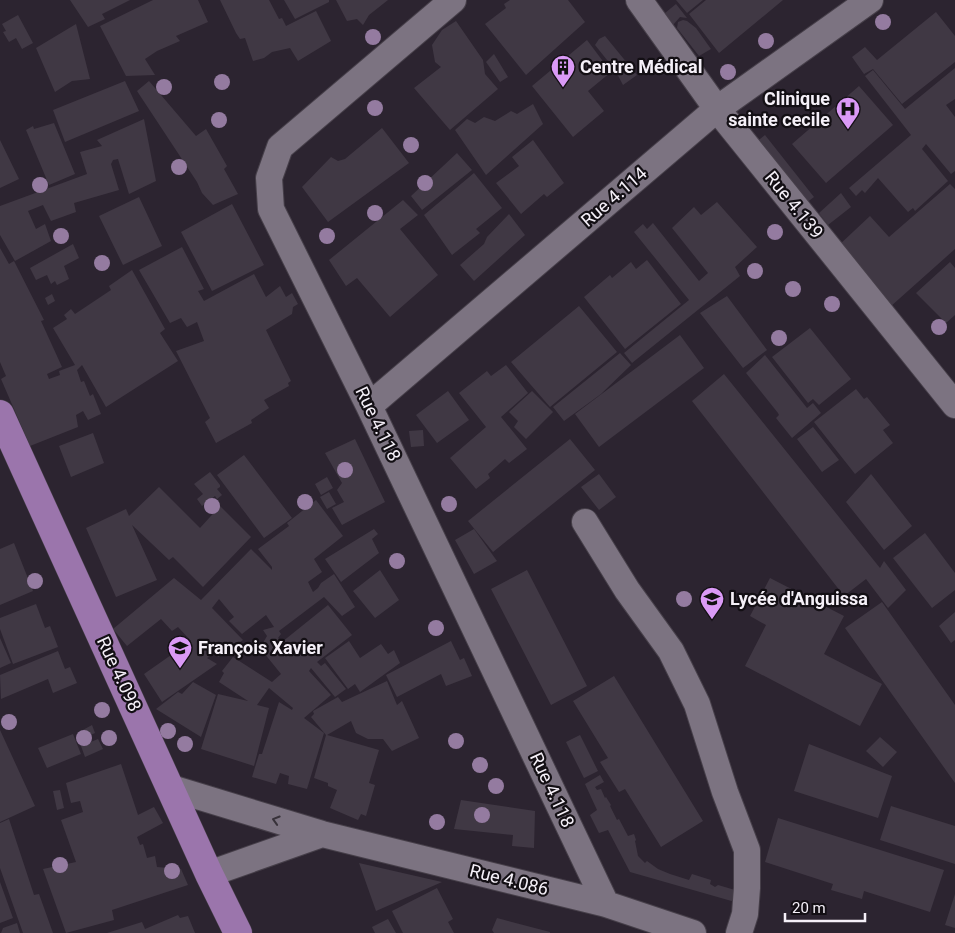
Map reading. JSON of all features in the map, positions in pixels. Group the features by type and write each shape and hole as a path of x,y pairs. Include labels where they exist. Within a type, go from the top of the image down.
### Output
{"main road":[{"name":"Rue 4.098","path":"0,414 209,874 238,933"}],"street":[{"name":"Rue 4.118","path":"453,0 280,147 269,178 271,209 369,406 606,904"},
{"name":"Rue 4.139","path":"640,0 717,109 955,405"},
{"name":"Rue 4.114","path":"369,406 717,109 870,0"},
{"path":"585,522 627,590 671,651 696,704 725,792 747,850 745,914 740,933"},
{"name":"Rue 4.086","path":"171,788 322,834 606,904 692,933"},
{"path":"209,874 322,834"}],"building":[{"path":"70,0 130,0 102,14 105,19 88,27"},
{"path":"153,0 198,0 208,22 176,36 180,41 157,51 145,59 155,75 126,76 100,26"},
{"path":"220,0 269,0 279,19 282,18 286,26 316,11 331,41 298,61 290,48 272,52 264,58 253,61 245,38 240,39 236,33"},
{"path":"284,0 329,0 329,2 295,19"},
{"path":"336,0 388,0 369,15 363,25 357,19 347,21"},
{"path":"510,0 568,0 585,22 526,75 485,24 506,8 504,4"},
{"path":"676,0 703,0 687,13"},
{"path":"706,0 783,0 719,53 689,14"},
{"path":"676,4 687,18 680,17 673,25 665,13"},
{"path":"936,12 955,36 955,62 902,104 873,69 864,74 852,57 865,47 877,60"},
{"path":"18,15 33,43 22,49 16,38 9,42 3,32 6,31 2,24"},
{"path":"683,20 696,28 711,49 699,56 677,28 678,22"},
{"path":"456,21 483,60 485,74 498,89 450,130 414,88 441,67 435,62 432,45 442,30"},
{"path":"76,24 90,79 72,81 55,92 36,48"},
{"path":"605,36 637,75 623,85 615,70 595,45 599,39"},
{"name":"Centre Médical","path":"587,40 611,72 588,91 604,111 573,137 532,86"},
{"path":"494,54 508,77 500,82 486,62"},
{"path":"955,68 955,99 946,105 955,117 955,171 951,174 926,144 922,149 948,181 915,211 913,208 908,212 878,178 865,193 862,190 856,196 849,188 911,135 865,76 873,70 905,109"},
{"path":"125,81 139,111 65,142 53,110"},
{"path":"149,81 196,136 206,129 227,166 224,169 238,194 213,205 202,193 197,182 137,91"},
{"name":"Clinique sainte cecile","path":"859,86 893,125 826,183 792,144"},
{"path":"533,104 543,124 486,175 455,130 467,119 475,123 484,117 495,121 511,111 517,114"},
{"path":"144,119 156,181 129,194 118,159 113,160 111,164 119,190 74,203 76,212 51,221 43,205 28,211 36,229 45,224 51,241 15,261 0,235 0,206 87,174 80,152 102,146 97,140"},
{"path":"54,123 75,174 49,185 26,130 33,126 34,129"},
{"path":"382,128 409,163 328,222 302,187 331,157 338,161 345,159"},
{"path":"765,135 814,197 797,210 749,148"},
{"path":"0,140 19,179 0,188"},
{"path":"533,140 564,183 547,197 544,194 521,214 496,183 519,166 512,157"},
{"path":"457,153 472,170 422,210 411,196"},
{"path":"474,173 502,208 476,229 480,233 452,255 424,215"},
{"path":"950,184 955,189 955,249 890,307 838,246 870,216 889,237"},
{"path":"841,193 851,207 828,225 819,213"},
{"path":"139,197 162,246 123,265 99,216"},
{"path":"403,200 418,215 400,229 438,275 390,317 357,278 346,286 329,260"},
{"path":"717,202 757,247 735,267 740,276 632,363 624,353 689,300 634,232 643,224 647,229 653,223 699,281 708,273 672,228 694,207 701,215"},
{"path":"232,204 264,265 212,291 181,232"},
{"path":"509,214 525,235 474,281 460,265 484,244 487,237"},
{"path":"73,244 79,258 64,266 69,279 57,285 55,281 51,284 47,275 36,280 30,268"},
{"path":"182,247 204,289 198,291 204,301 254,274 266,297 280,286 286,297 292,293 298,304 293,307 292,314 266,330 291,381 288,383 289,386 264,400 269,408 251,420 252,423 216,443 205,422 210,418 176,351 204,341 197,322 187,327 181,318 170,323 139,270"},
{"path":"0,248 9,264 14,261 44,320 41,321 62,367 47,374 49,379 60,375 59,371 75,365 53,328 67,319 64,315 71,309 75,314 111,290 109,286 132,270 165,329 160,333 178,361 106,407 82,365 77,370 81,382 84,381 90,396 93,394 101,414 88,420 83,411 76,415 78,427 30,446 1,379 6,376 0,362"},
{"path":"647,260 681,304 625,349 584,297 610,275 612,278 631,262 636,269"},
{"path":"950,262 955,268 955,315 946,323 916,293"},
{"path":"52,294 55,301 48,305 45,298"},
{"path":"727,296 767,350 743,368 700,313"},
{"path":"579,306 617,352 550,407 511,362"},
{"path":"810,328 851,379 819,405 813,399 808,403 772,357"},
{"path":"680,335 704,368 599,447 575,414"},
{"path":"620,353 631,365 601,394 564,421 553,407"},
{"path":"765,355 807,408 813,403 821,413 792,438 776,418 779,415 778,413 746,373"},
{"path":"506,365 528,393 501,417 527,449 509,463 505,459 488,474 490,478 476,489 450,458 486,427 459,393 487,371 491,376"},
{"path":"724,374 880,568 884,561 906,590 888,608 866,579 844,596 692,401"},
{"path":"856,389 864,399 867,397 890,425 883,430 893,443 855,474 814,422"},
{"path":"448,391 469,420 437,443 416,415"},
{"path":"532,391 553,412 526,439 514,427 518,421 509,412"},
{"path":"813,427 839,460 822,472 797,439"},
{"path":"423,430 424,446 411,447 409,431"},
{"path":"93,433 104,463 71,477 59,446"},
{"path":"355,439 385,502 342,525 332,508 344,502 337,490 342,483 325,453"},
{"path":"570,439 595,470 493,552 468,521"},
{"path":"244,455 292,518 264,538 217,475"},
{"path":"210,472 220,485 217,489 222,495 217,499 215,496 202,506 197,499 203,494 194,484"},
{"path":"599,474 616,497 599,510 581,487"},
{"path":"871,474 912,526 884,550 846,502"},
{"path":"327,477 333,488 321,495 315,484"},
{"path":"159,487 200,528 220,506 251,537 203,587 173,557 169,560 132,525 157,580 116,597 86,528 126,509 129,516"},
{"path":"329,492 336,504 327,509 320,497"},
{"path":"316,500 343,536 314,559 322,572 308,582 313,592 321,583 334,574 355,607 342,616 324,597 279,631 281,634 278,638 282,642 328,605 352,635 317,662 321,666 325,663 346,689 335,697 311,668 309,671 331,695 304,718 324,733 307,789 288,784 289,776 280,773 276,784 252,777 259,754 262,754 279,702 292,710 293,708 269,688 257,705 269,708 254,766 201,749 218,694 248,701 219,682 224,673 222,671 233,657 272,682 281,674 260,648 267,636 263,630 274,627 266,615 242,634 229,621 234,617 219,599 212,608 243,640 218,657 215,653 207,658 217,664 162,702 144,674 191,641 178,627 172,631 161,619 127,646 113,629 174,578 201,600 251,549 272,570 272,567 258,549 289,526 287,523"},
{"path":"374,529 378,534 372,539 379,553 341,582 325,559"},
{"path":"474,529 497,561 474,574 455,540"},
{"path":"925,533 955,573 955,590 932,608 893,558"},
{"path":"14,543 33,591 0,605 0,549"},
{"path":"380,570 399,600 375,618 353,591"},
{"path":"527,570 587,686 551,705 491,589"},
{"path":"770,578 844,616 824,654 882,684 860,726 745,666 766,625 750,616"},
{"path":"882,602 955,705 955,783 845,628"},
{"path":"36,604 45,628 50,626 58,647 13,664 0,629 0,618"},
{"path":"955,612 955,640 951,643 939,626"},
{"path":"0,638 11,663 0,668"},
{"path":"349,641 360,658 381,644 388,654 394,650 400,663 360,692 355,684 348,689 325,658"},
{"path":"451,641 460,660 464,658 472,676 446,686 441,674 397,697 386,675"},
{"path":"58,651 65,669 70,667 77,683 53,693 48,679 1,699 0,675"},
{"path":"614,676 703,821 661,847 625,789 619,792 600,762 608,758 573,701"},
{"path":"387,681 397,705 402,701 419,738 392,751 383,739 368,739 356,733 351,721 327,735 379,750 369,783 375,785 366,816 361,814 358,820 330,808 337,790 328,786 328,783 314,778 326,735 311,717 314,714 313,711 338,697 342,702"},
{"path":"193,682 216,695 201,737 156,709 178,692 182,694"},
{"path":"92,725 95,733 84,738 81,731"},
{"path":"0,730 35,806 0,822"},
{"path":"73,734 81,754 47,768 38,748"},
{"path":"580,735 598,771 584,778 566,742"},
{"path":"880,737 897,752 883,767 866,751"},
{"path":"98,739 103,749 85,757 81,746"},
{"path":"809,744 892,776 878,818 794,791"},
{"path":"121,764 138,815 154,807 163,823 137,837 140,845 143,844 147,858 155,856 157,867 181,869 188,885 112,910 114,920 66,933 43,869 76,862 61,820 83,812 80,801 71,803 66,783"},
{"path":"600,775 604,782 595,787 597,790 601,789 611,805 617,820 619,819 628,836 634,834 638,856 645,863 647,861 658,869 689,880 692,874 711,880 710,884 715,887 718,885 735,890 735,902 630,872 608,830 599,833 590,815 597,810 585,784"},
{"path":"60,790 64,808 57,810 53,791"},
{"path":"461,800 535,811 534,848 512,846 513,835 454,829"},
{"path":"891,806 955,826 955,864 880,840"},
{"path":"778,818 944,870 930,912 864,891 862,899 831,890 833,884 765,862"},
{"path":"9,819 34,895 39,894 53,933 23,933 0,868 0,823"},
{"path":"359,863 442,882 376,911"},
{"path":"0,882 13,918 0,923"},
{"path":"437,888 453,919 448,922 454,933 403,933 392,911"},
{"path":"955,894 955,928 945,925"},
{"path":"178,915 180,918 188,916 195,933 107,933 142,922 145,929"},
{"path":"497,918 550,933 494,933 492,930"},
{"path":"388,919 396,933 375,933 372,927"},
{"path":"17,923 20,933 1,933 3,928"}],"place":[{"name":"Centre Médical","path":"563,88"},
{"name":"Clinique sainte cecile","path":"848,130"},
{"name":"Lycée d'Anguissa","path":"712,620"},
{"name":"François Xavier","path":"180,669"}]}
